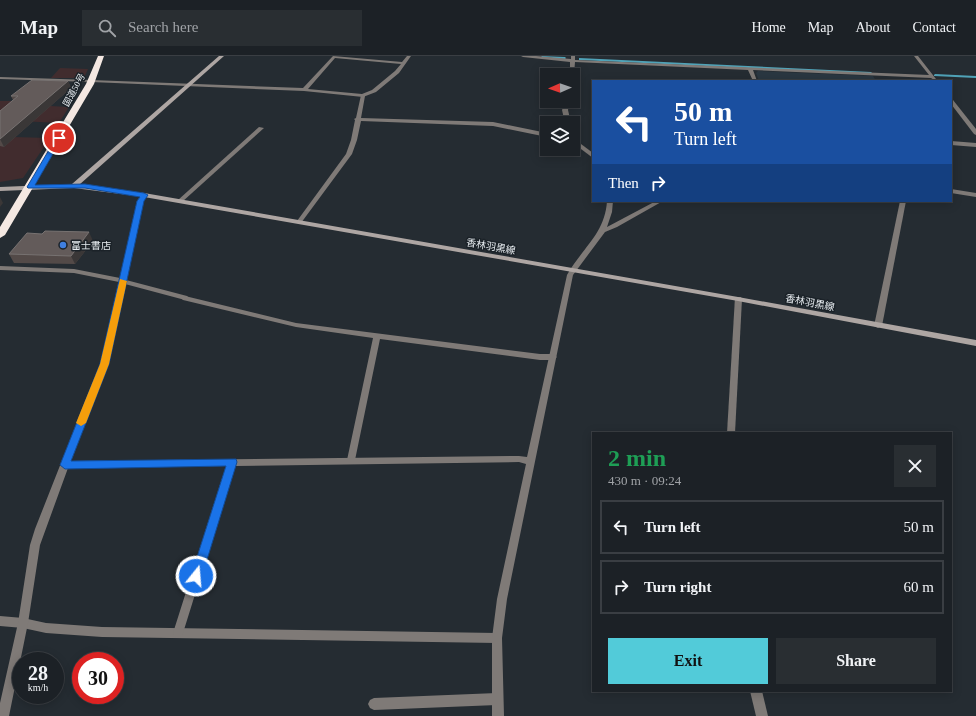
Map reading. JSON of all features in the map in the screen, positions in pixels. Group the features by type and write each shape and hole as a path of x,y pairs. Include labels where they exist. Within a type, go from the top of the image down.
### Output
{"highway":[{"name":"国道50号","path":"0,235 30,187 91,81 101,56"}],"main road":[{"path":"74,186 222,56"},
{"name":"香林羽黒線","path":"0,189 74,186 144,195 738,299 976,343"}],"street":[{"path":"304,90 335,56 403,63"},
{"path":"0,78 304,90 363,96 374,91 397,72 409,56"},
{"path":"523,56 934,79"},
{"path":"916,56 934,79"},
{"path":"572,68 573,58"},
{"path":"750,69 755,80"},
{"path":"299,222 349,154 353,145 357,119 363,96"},
{"path":"952,102 976,133"},
{"path":"357,119 493,124 540,134"},
{"path":"180,201 261,128"},
{"path":"952,143 976,146"},
{"path":"580,146 592,155"},
{"path":"952,191 976,195"},
{"path":"3,716 40,529 104,364 140,201 144,195"},
{"path":"498,716 498,638 502,599 530,461 572,270 604,230 608,219 610,202"},
{"path":"604,230 658,202"},
{"path":"878,326 903,202"},
{"path":"0,268 74,271 123,281 296,325 540,357 553,357"},
{"path":"731,432 738,299"},
{"path":"351,460 377,335"},
{"path":"65,465 520,458 530,461"},
{"path":"178,632 232,462"},
{"path":"0,621 22,623 46,628 102,632 498,638"},
{"path":"756,692 762,716"},
{"path":"374,704 497,700"}],"shaded area":[{"path":"60,68 88,69 84,78 51,78"},
{"path":"758,71 873,76 875,80 759,80 756,73"},
{"path":"0,101 16,101 14,104 69,107 59,123 0,120"},
{"path":"12,137 50,138 23,178 0,182 0,145"}],"building":[{"path":"32,80 68,81 0,139 0,111 18,96 11,96"},
{"path":"45,231 89,232 71,256 9,254 27,233 42,234"}],"waterway":[{"path":"542,56 565,58"},
{"path":"580,59 871,73"},
{"path":"935,75 976,77"}],"slow traffic":[{"path":"81,423 104,364 123,281"}],"place":[{"name":"富士書店","path":"63,245"}],"route":[{"path":"59,138 30,187 64,185 85,186 144,195 140,201 104,364 65,465 232,462 196,576"}]}
